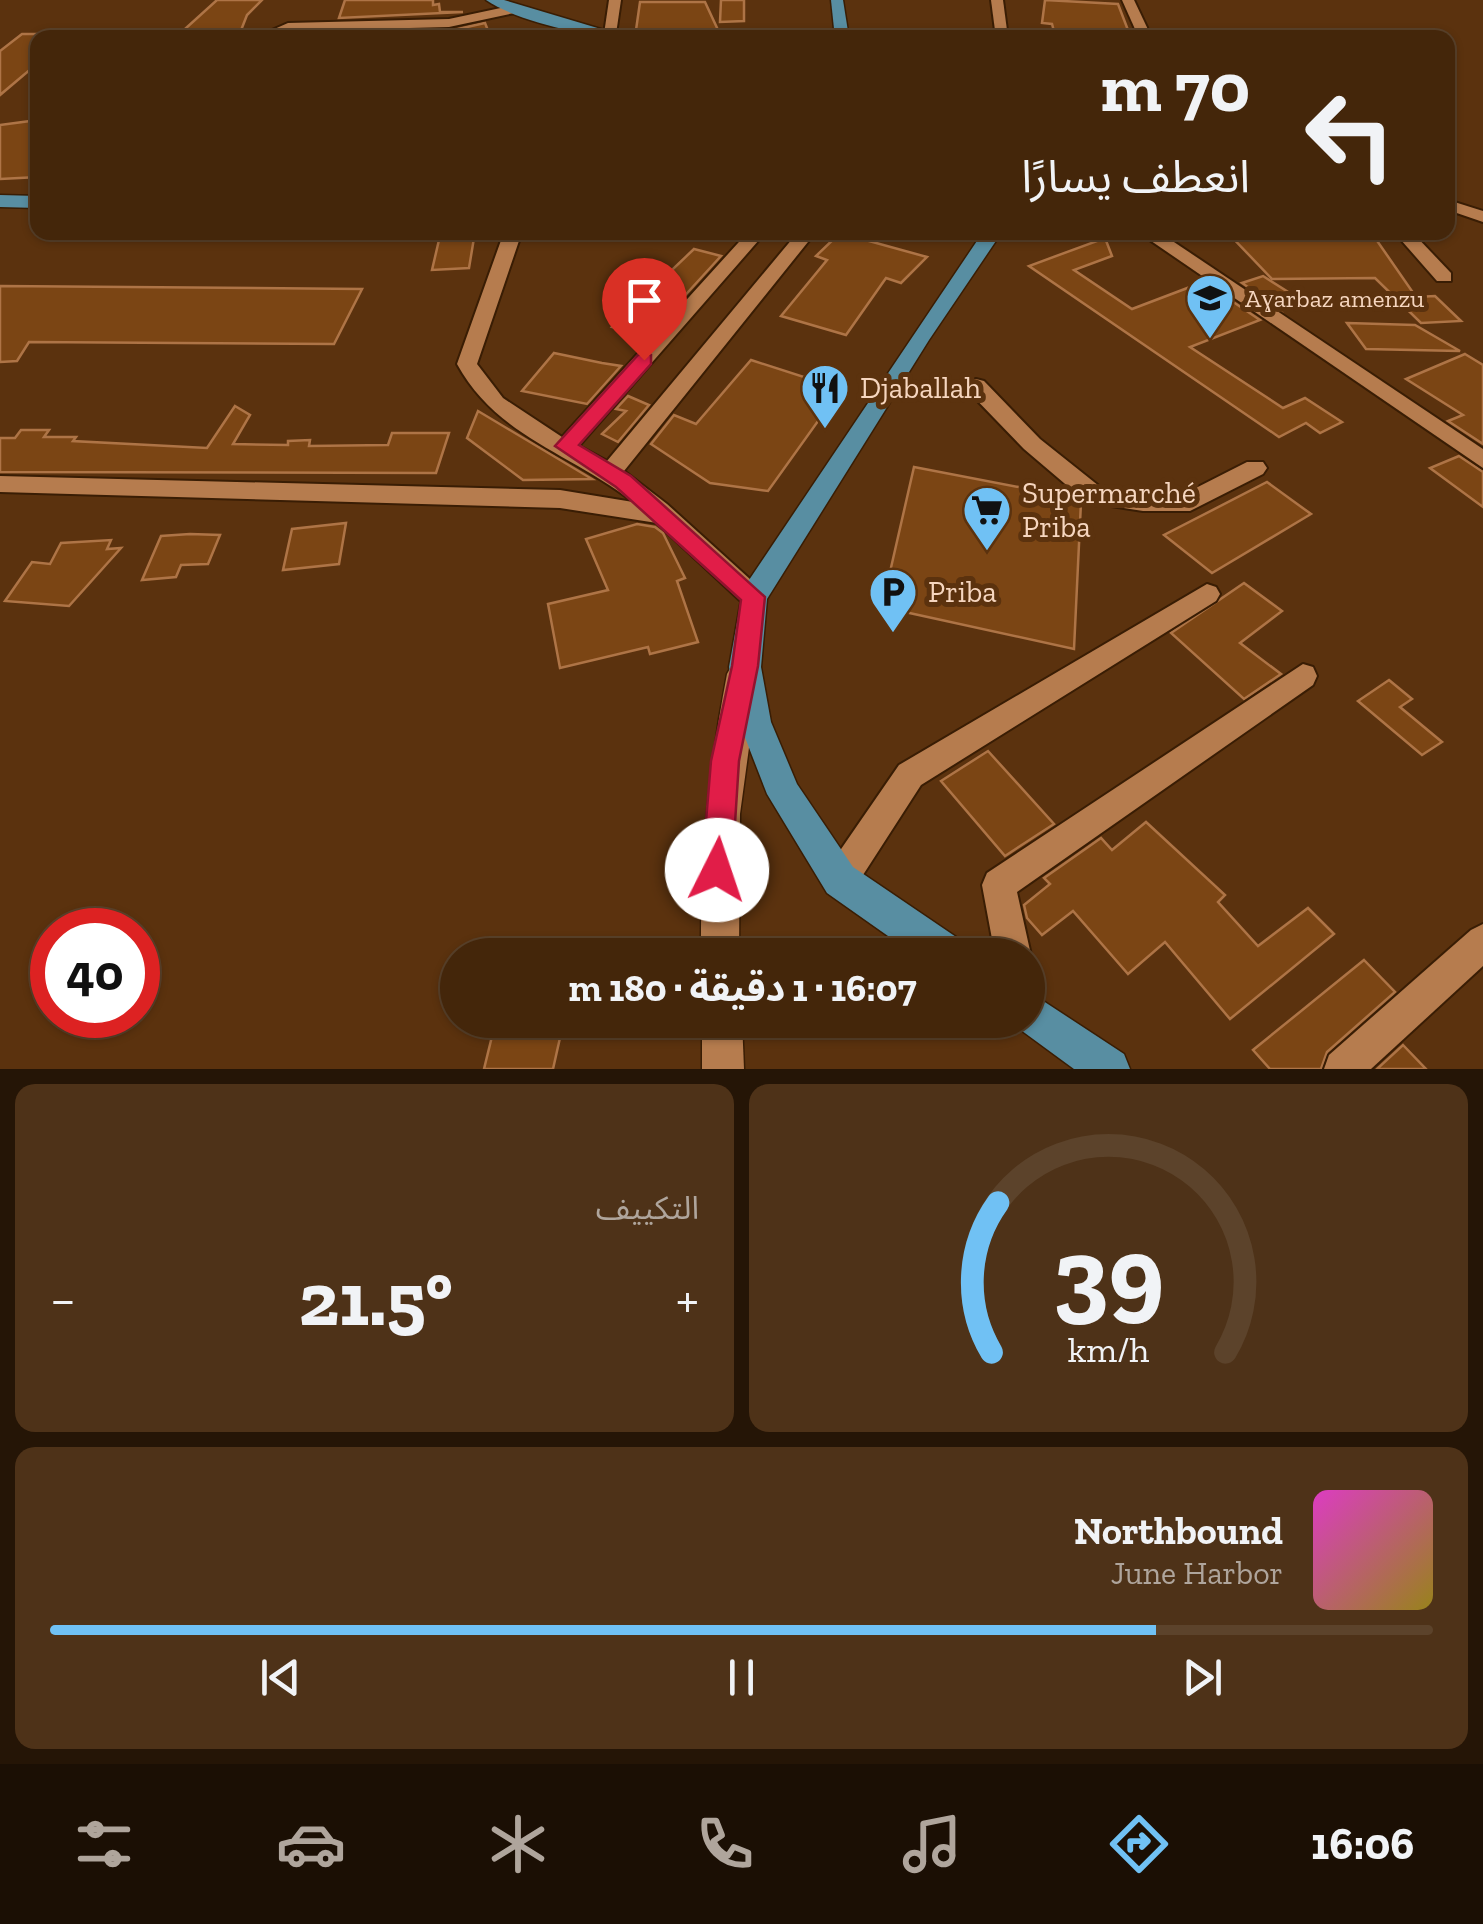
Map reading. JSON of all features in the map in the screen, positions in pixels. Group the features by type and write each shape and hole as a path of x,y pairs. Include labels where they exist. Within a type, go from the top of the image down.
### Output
{"main road":[{"path":"492,0 594,30"},
{"path":"837,0 841,30"},
{"path":"0,201 30,202"},
{"path":"924,938 840,880 784,794 755,722 745,666 753,597 918,340 987,240"},
{"path":"1045,1023 1109,1069"}],"street":[{"path":"615,0 617,30"},
{"path":"997,0 1003,30"},
{"path":"1128,0 1142,30"},
{"path":"275,30 449,22 515,9"},
{"path":"1455,207 1483,217"},
{"path":"510,240 466,364 477,389 496,407 609,474 662,515 753,597"},
{"path":"566,446 751,240"},
{"path":"609,474 801,240"},
{"path":"1158,240 1483,460"},
{"path":"1409,240 1444,277"},
{"path":"976,386 1032,444 1092,494 1143,502 1190,502 1255,468"},
{"path":"0,484 560,499 662,515"},
{"path":"840,880 910,775 1207,594"},
{"path":"719,938 717,870 725,761 745,666"},
{"path":"1010,938 998,886 1303,676"},
{"path":"1343,1069 1483,942"},
{"path":"722,1038 723,1069"}],"building":[{"path":"217,0 262,0 247,15 241,30 184,30"},
{"path":"345,0 433,0 433,5 439,4 440,12 463,12 339,18"},
{"path":"721,0 744,0 744,21 720,22"},
{"path":"1045,0 1118,4 1128,30 1054,30 1052,24 1042,23"},
{"path":"640,2 705,2 718,30 636,30"},
{"path":"485,23 488,30 454,30"},
{"path":"22,34 30,34 30,70 0,95 0,51"},
{"path":"30,121 30,177 0,179 0,125"},
{"path":"439,240 474,240 469,268 432,270"},
{"path":"833,240 865,240 927,257 901,283 886,278 846,335 781,316 827,260 816,256"},
{"path":"1106,240 1112,256 1074,270 1132,309 1198,284 1217,291 1260,320 1190,347 1283,408 1305,398 1342,422 1320,433 1306,423 1279,437 1029,266"},
{"path":"1235,240 1377,240 1416,297 1435,296 1461,321 1421,323 1375,278 1272,279"},
{"path":"694,249 721,256 646,338 612,327"},
{"path":"1263,276 1304,302 1283,311 1242,283"},
{"path":"0,286 362,289 334,344 29,342 17,361 0,362"},
{"path":"1347,323 1415,325 1460,351 1366,349"},
{"path":"554,353 621,366 587,404 522,391"},
{"path":"1465,354 1483,365 1483,444 1448,421 1463,415 1406,379"},
{"path":"751,360 841,389 768,491 710,483 651,444 674,415 696,424"},
{"path":"628,396 649,405 618,442 602,434 626,411 616,409"},
{"path":"235,406 250,415 233,444 288,445 288,441 310,440 309,446 388,445 392,433 449,433 436,473 0,472 0,438 15,438 21,430 49,430 44,437 76,437 73,441 207,448"},
{"path":"478,411 592,479 523,480 467,438"},
{"path":"1459,456 1483,472 1483,507 1430,468"},
{"name":"Supermarché Priba","path":"914,467 1081,502 1074,649 882,607"},
{"path":"1267,482 1311,514 1212,573 1164,535"},
{"path":"346,523 339,564 283,570 292,529"},
{"path":"637,524 655,527 663,533 685,578 677,581 698,642 650,654 648,647 560,668 548,604 608,590 586,539"},
{"path":"220,535 208,564 181,565 176,577 142,580 161,536"},
{"path":"111,540 107,549 121,548 69,606 5,601 32,562 50,564 61,543"},
{"path":"1244,583 1282,611 1240,643 1281,674 1244,699 1171,633"},
{"path":"1389,680 1412,699 1400,707 1442,742 1422,755 1358,701"},
{"path":"988,751 1054,824 1005,856 941,781"},
{"path":"1146,822 1225,895 1218,902 1258,946 1308,908 1334,934 1230,1019 1165,942 1128,974 1073,911 1042,935 1027,918 1024,905 1050,884 1044,878 1101,838 1112,850"},
{"path":"1364,960 1395,992 1327,1052 1321,1069 1270,1069 1253,1050"},
{"path":"492,1038 560,1038 553,1069 484,1069"},
{"path":"1403,1045 1426,1069 1377,1069"}],"place":[{"name":"Aɣarbaz amenzu","path":"1210,340"},
{"name":"Djaballah","path":"825,430"},
{"name":"Supermarché Priba","path":"987,552"},
{"name":"Priba","path":"893,634"}],"route":[{"path":"644,360 566,446 623,482 753,597 745,666 725,761 717,870"}]}
